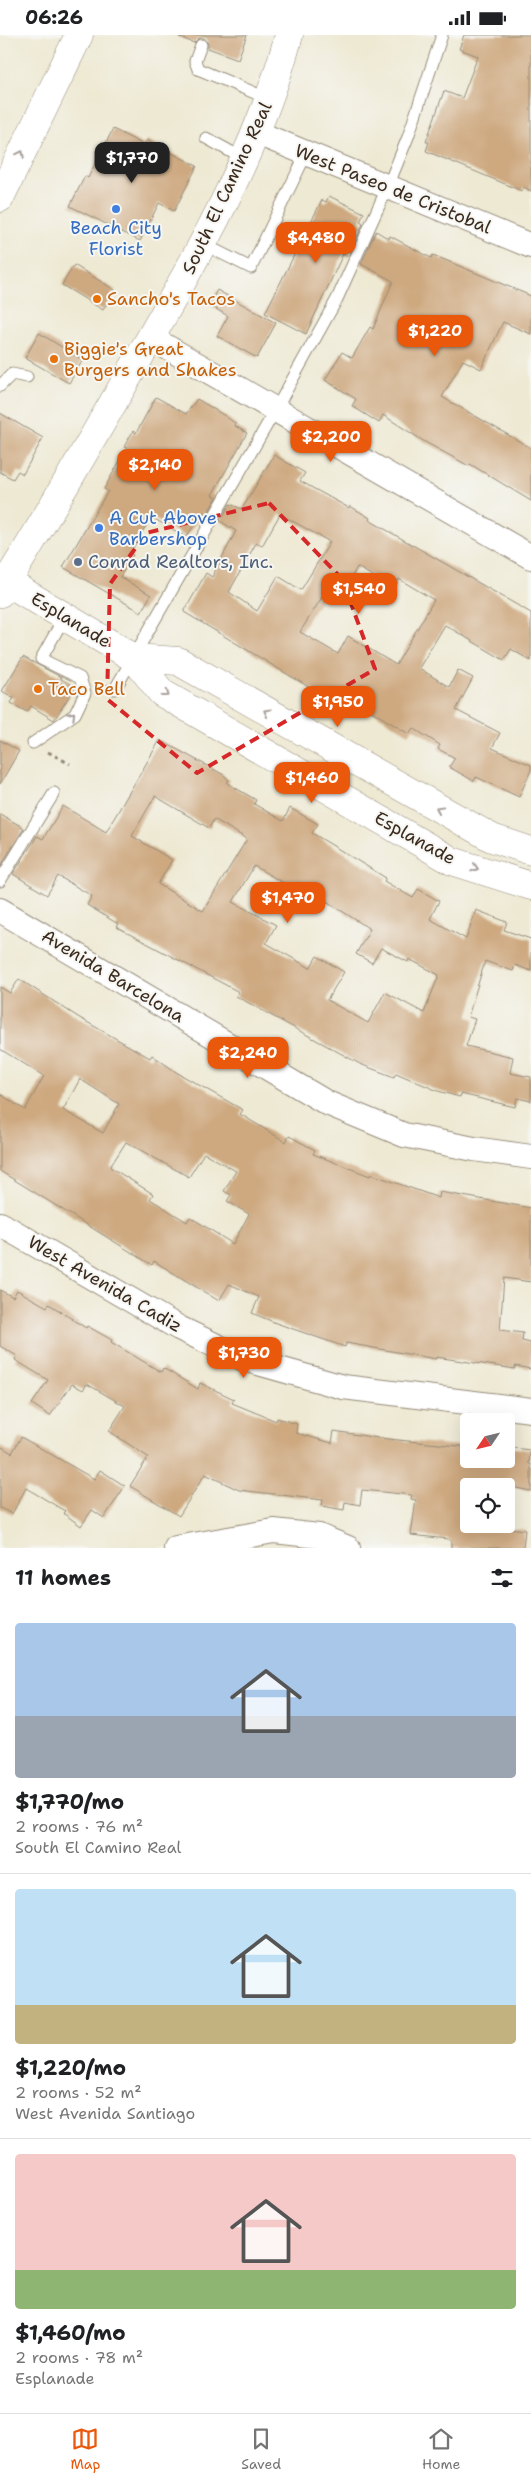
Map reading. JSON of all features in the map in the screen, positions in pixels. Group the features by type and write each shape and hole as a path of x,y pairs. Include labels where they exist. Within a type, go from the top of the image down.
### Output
{"main road":[{"path":"0,198 79,35"},
{"name":"South El Camino Real","path":"4,587 102,424 203,244 244,159 279,73 289,35"},
{"name":"Esplanade","path":"4,587 65,616 134,658 162,693 452,861 531,886"},
{"name":"Esplanade","path":"134,658 178,661 492,839 531,851"}],"street":[{"name":"West Paseo de Cristobal","path":"255,132 531,246"},
{"path":"151,338 531,557"},
{"name":"Avenida Barcelona","path":"0,909 327,1103 404,1135 474,1149 531,1157"},
{"name":"West Avenida Cadiz","path":"0,1223 179,1328 244,1359 343,1387 531,1410"},
{"path":"176,1548 274,1531 320,1536 348,1548"}],"lane":[{"path":"115,689 337,299 388,187 408,137 442,35"},
{"path":"201,45 195,61 198,69 268,99"},
{"path":"206,138 244,159"},
{"path":"203,244 251,268 306,154"},
{"path":"0,386 12,374 27,377"},
{"path":"33,743 75,714 85,693 80,678 41,659 65,616"},
{"path":"0,881 54,793"}],"path":[{"path":"59,758 70,764"}],"highlighted area":[{"path":"269,503 342,579 375,669 197,773 107,699 110,584 146,533"}],"building":[{"path":"179,35 247,35 238,59 208,48 208,43 204,38 199,38 194,43 179,37"},
{"path":"464,35 531,35 531,191 524,187 522,191 426,151 429,142 426,142 444,91 462,98 478,56 459,49"},
{"path":"113,129 144,145 147,140 197,166 174,211 159,203 140,241 70,206 85,176 88,178"},
{"path":"329,196 364,213 360,222 363,224 348,257 343,254 306,334 265,313 322,200 326,202"},
{"path":"376,231 389,239 390,236 431,258 433,255 531,296 531,334 503,322 481,369 463,360 442,397 531,448 531,501 470,464 469,466 425,442 383,415 379,423 352,406 356,399 325,380 342,352 352,358 370,327 373,329 393,281 361,264"},
{"name":"Sancho's Tacos","path":"74,265 115,290 103,310 62,285"},
{"path":"217,290 276,323 257,358 217,336 228,316 209,305"},
{"name":"Biggie's Great Burgers and Shakes","path":"39,333 83,360 69,383 25,358"},
{"path":"156,397 186,414 197,399 225,416 236,424 235,426 247,433 212,495 217,497 207,514 204,512 186,537 151,517 130,553 133,555 120,577 151,595 141,612 63,567 108,491 104,489 127,448 124,447 133,431 136,433"},
{"path":"0,413 43,438 23,474 18,471 13,479 0,472"},
{"path":"274,455 305,473 300,481 349,508 350,506 370,518 369,520 531,613 531,661 511,649 504,660 445,625 419,668 449,687 458,670 473,678 456,710 500,733 492,748 531,765 531,770 519,797 476,777 474,781 449,767 455,758 438,749 440,745 413,728 409,734 348,697 342,707 184,612 206,573 212,577 236,531 220,521 230,504 242,509","holes":["280,514 330,542 301,590 278,576 257,611 229,592 256,543 262,546","357,567 394,588 399,579 434,600 396,665 348,636 338,654 300,632 336,575 349,582"]},
{"path":"23,657 61,677 61,679 75,687 54,720 31,706 27,712 11,703 14,698 2,691"},
{"path":"0,740 19,751 0,784"},
{"path":"160,740 224,775 229,780 227,783 256,800 254,804 283,821 290,808 318,824 312,833 386,878 384,881 413,898 418,889 439,901 430,919 466,939 476,910 507,922 504,930 531,939 531,971 515,965 513,971 485,961 468,1017 475,1019 466,1046 513,1057 510,1073 531,1077 531,1101 517,1098 515,1107 461,1094 460,1097 438,1091 396,1073 394,1077 360,1064 236,996 239,992 116,927 118,924 87,905 92,896 58,876 47,895 13,874 37,836 43,839 63,806 106,832","holes":["155,796 209,828 214,819 247,839 203,911 158,884 172,860 132,836","254,866 294,889 298,883 370,929 356,954 372,963 381,948 408,962 409,959 439,975 424,1013 385,992 368,1023 327,1000 344,972 317,956 310,968 266,943 276,925 233,902"]},
{"path":"0,814 24,828 0,867"},
{"path":"19,979 78,1017 150,1058 152,1055 176,1072 243,1110 240,1114 286,1142 289,1136 315,1150 313,1154 370,1176 371,1174 439,1198 440,1192 531,1208 531,1282 504,1278 500,1330 523,1333 522,1341 531,1343 531,1369 515,1366 515,1369 436,1357 436,1359 346,1343 345,1347 276,1323 252,1313 259,1297 229,1284 219,1301 154,1261 152,1265 0,1171 0,1094 25,1110 44,1076 0,1049 0,987 10,993","holes":["80,1079 119,1104 103,1133 63,1110","126,1142 189,1177 204,1153 236,1171 224,1191 231,1195 227,1201 249,1214 233,1244 190,1217 187,1222 150,1199 153,1194 110,1167"]},
{"path":"0,1290 13,1297 17,1290 47,1307 49,1304 86,1328 87,1326 112,1340 111,1342 161,1372 163,1368 198,1389 200,1383 234,1399 232,1403 276,1421 277,1418 297,1424 296,1433 332,1443 334,1431 378,1438 460,1446 460,1468 515,1468 515,1448 530,1450 531,1491 515,1488 515,1478 460,1478 460,1533 515,1533 515,1529 525,1530 523,1548 451,1548 451,1541 448,1539 411,1535 416,1500 411,1499 412,1495 362,1490 360,1505 345,1502 344,1510 322,1506 323,1500 239,1490 205,1474 179,1516 130,1486 148,1457 109,1431 125,1406 87,1384 83,1390 72,1384 50,1416 32,1404 48,1380 15,1360 17,1356 0,1346"},
{"path":"21,1437 94,1479 100,1470 125,1486 104,1518 92,1510 81,1526 63,1513 65,1511 26,1488 12,1514 0,1508 0,1446 12,1453"}],"place":[{"name":"Beach City Florist","path":"116,209"},
{"name":"Sancho's Tacos","path":"97,299"},
{"name":"Biggie's Great Burgers and Shakes","path":"54,359"},
{"name":"A Cut Above Barbershop","path":"99,528"},
{"name":"Conrad Realtors, Inc.","path":"78,562"},
{"name":"Taco Bell","path":"38,689"}]}
